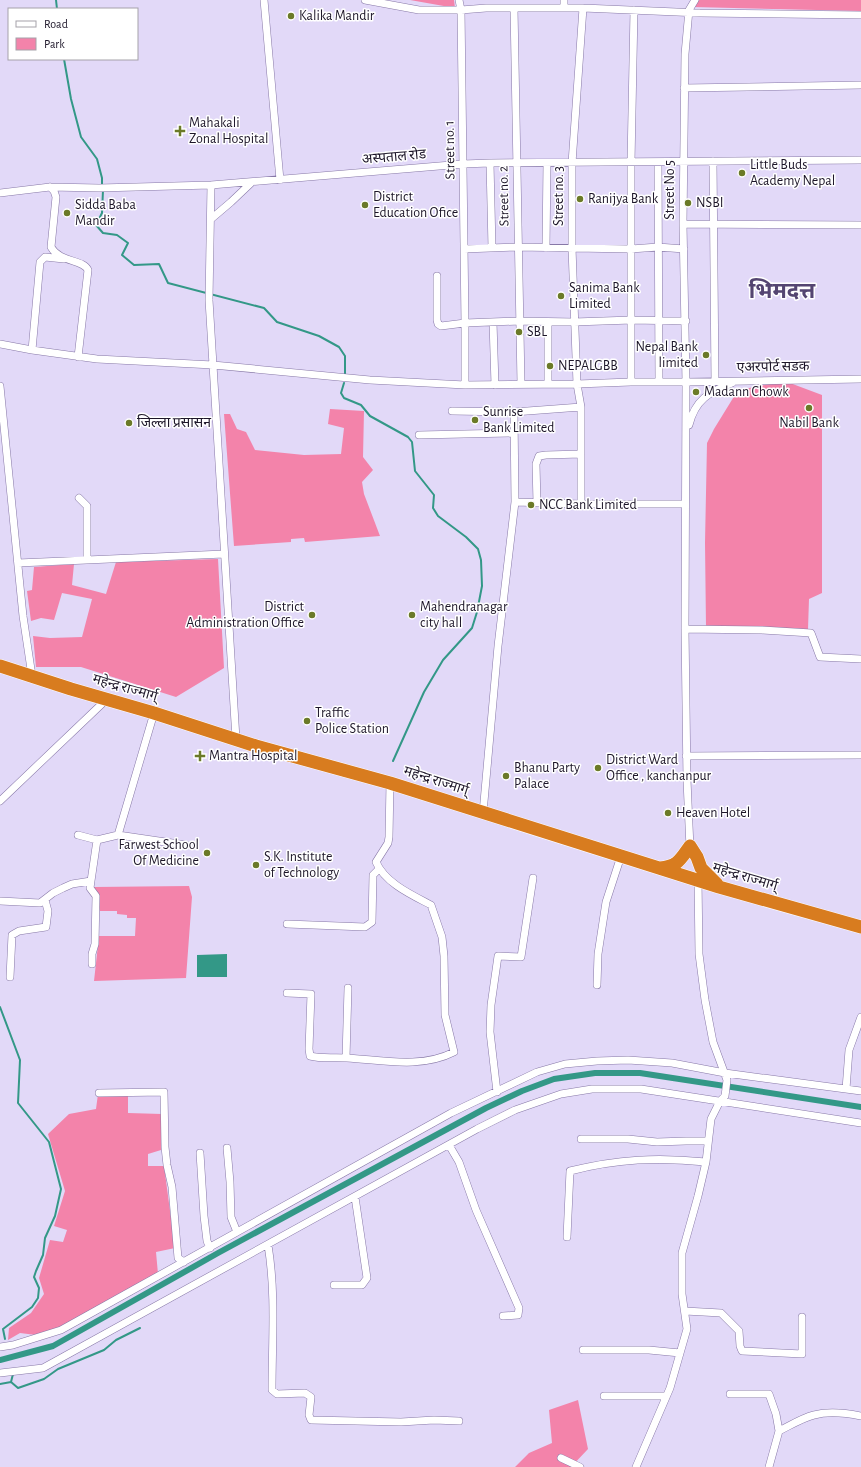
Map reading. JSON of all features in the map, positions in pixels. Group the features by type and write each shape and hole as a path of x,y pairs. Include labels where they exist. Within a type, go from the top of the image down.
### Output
{"highway":[{"name":"महेन्द्र राज्मार्ग्","path":"0,666 256,746 390,783 719,887 861,927"},
{"path":"658,868 671,867 678,863 690,846 701,868 719,887"}],"street":[{"path":"264,0 280,180"},
{"path":"365,0 419,10 583,8 689,13 861,15"},
{"name":"Street no. 1","path":"459,0 461,10 465,385"},
{"path":"564,0 564,8"},
{"name":"Street No 5","path":"686,439 686,321 683,224 684,88 689,13 695,0"},
{"name":"Street no. 2","path":"514,8 521,384"},
{"name":"Street no. 3","path":"581,504 581,407 577,384 574,322 572,163 583,8"},
{"path":"631,382 631,162 634,10"},
{"path":"684,88 861,85"},
{"name":"अस्पताल रोड","path":"0,193 50,187 107,188 251,183 463,164 861,160"},
{"path":"713,161 715,382"},
{"path":"658,162 659,382"},
{"path":"490,163 492,248"},
{"path":"546,248 547,163"},
{"path":"211,219 251,183"},
{"path":"211,185 209,300 236,739"},
{"path":"50,187 54,191 56,197 50,246 52,250 64,259"},
{"path":"683,224 861,225"},
{"path":"464,249 631,249 658,247 684,249"},
{"path":"32,350 40,262 45,257 64,259 83,264 88,270 78,356"},
{"path":"436,276 438,324 441,326 465,323 520,321 686,321"},
{"path":"493,322 495,385"},
{"path":"548,322 548,384"},
{"name":"एअरपोर्ट सडक","path":"0,344 97,359 212,365 370,380 465,385 715,382 861,378"},
{"path":"636,1467 666,1396 687,1329 682,1294 682,1253 706,1162 710,1119 726,1092 726,1077 713,1042 705,1000 699,954 698,880 690,846 686,756 686,439 692,414 700,402 709,393 738,381"},
{"path":"0,386 23,616 32,676"},
{"path":"452,411 514,412 581,407"},
{"path":"483,813 498,646 515,502 514,412"},
{"path":"419,435 514,433"},
{"path":"537,503 536,464 539,456 546,454 581,454"},
{"path":"79,498 87,506 87,560"},
{"path":"515,502 581,504 685,504"},
{"path":"18,563 224,554"},
{"path":"685,629 762,630 811,633 820,657 861,659"},
{"path":"0,801 107,699"},
{"path":"118,835 154,713"},
{"path":"686,756 861,755"},
{"path":"287,993 311,994 310,1056 319,1058 346,1058 402,1063 444,1057 454,1052 445,1015 444,956 442,937 431,905 401,890 379,869 376,862 390,837 390,783"},
{"path":"78,835 97,840 118,835 186,845"},
{"path":"92,964 92,954 95,944 96,896 90,888 97,840"},
{"path":"597,985 598,954 606,902 620,856"},
{"path":"287,924 365,927 372,922 373,875 379,869"},
{"path":"497,1092 490,1032 491,1005 498,956 521,957 533,878"},
{"path":"0,901 40,902 45,900 53,893 72,884 91,881"},
{"path":"10,977 12,935 18,931 46,927 48,911 45,900"},
{"path":"346,1058 348,988"},
{"path":"846,1089 849,1050 861,1016"},
{"path":"0,1347 13,1345 61,1330 451,1113 537,1072 565,1064 628,1060 672,1064 726,1077 861,1091"},
{"path":"0,1373 43,1368 515,1110 561,1094 592,1089 641,1089 861,1123"},
{"path":"99,1093 164,1092 165,1148 167,1165 172,1187 178,1258 184,1262"},
{"path":"581,1139 628,1138 657,1142 686,1140 708,1141"},
{"path":"449,1145 459,1162 476,1210 519,1308 518,1315 503,1316"},
{"path":"227,1148 231,1217 237,1232"},
{"path":"200,1154 204,1216 207,1241 210,1248"},
{"path":"567,1238 570,1171 597,1164 632,1160 675,1159 706,1162"},
{"path":"334,1286 362,1285 368,1278 356,1197"},
{"path":"268,1245 272,1271 274,1311 272,1390 277,1394 305,1393 311,1397 309,1415 311,1420 401,1422 434,1420 459,1421"},
{"path":"684,1311 722,1313 739,1331 740,1346 742,1351 767,1353 802,1354 802,1317"},
{"path":"583,1350 649,1350 680,1354"},
{"path":"730,1394 769,1394 780,1430 769,1467"},
{"path":"604,1396 666,1396"},
{"path":"780,1430 813,1415 844,1413 861,1416"},
{"path":"561,1458 580,1467"}],"green space":[{"path":"410,0 454,0 455,8"},
{"path":"696,0 861,0 861,11 693,7"},
{"path":"781,382 790,383 822,395 822,593 809,599 808,629 706,627 705,543 707,443 738,390"},
{"path":"330,409 364,411 363,457 373,470 362,482 364,494 380,536 305,542 304,538 291,539 291,542 234,546 224,414 230,414 237,429 246,432 255,450 304,455 341,454 344,428 328,424"},
{"path":"218,559 224,668 176,697 81,667 36,667 33,636 50,638 82,637 92,599 62,593 54,620 41,618 31,621 27,591 32,590 34,567 74,564 72,585 106,594 116,562"},
{"path":"189,886 192,897 186,978 94,981 99,936 135,936 136,918 127,918 127,915 117,914 117,911 100,911 94,887"},
{"path":"98,1094 128,1094 128,1113 162,1114 161,1150 148,1154 148,1166 164,1166 175,1248 156,1252 158,1274 60,1327 36,1335 20,1333 8,1340 9,1328 31,1313 44,1294 39,1278 50,1240 63,1242 67,1230 54,1226 65,1191 48,1134 69,1114 96,1109"},
{"path":"578,1400 588,1449 571,1467 515,1467 529,1453 552,1443 549,1410"}],"shaded area":[{"path":"227,954 227,977 197,977 197,955"}],"waterway":[{"path":"56,0 57,8"},
{"path":"64,60 71,99 81,137 97,159 102,178 102,186"},
{"path":"103,190 102,213 96,225 103,233 117,235 128,243 122,255 134,265 159,264 168,283 264,308 277,322 319,336 339,347 345,356 345,374"},
{"path":"344,383 341,393 344,398 361,405 370,416 408,437 412,442 415,471 434,495 433,508 438,516 466,537 478,549 481,560 482,586 472,628 443,660 424,692 393,761"},
{"path":"0,1007 20,1060 18,1103 49,1142 61,1189 55,1216 45,1238 43,1255 34,1277 39,1288 38,1298 32,1307 3,1329 5,1339"},
{"path":"0,1360 53,1346 218,1253 486,1108 522,1091 554,1079 595,1073 640,1073 861,1107"},
{"path":"13,1374 11,1382 18,1388 44,1379 58,1369 104,1350 116,1340 140,1328"},
{"path":"0,1384 11,1382"}],"place":[{"name":"Kalika Mandir","path":"291,16"},
{"name":"Mahakali Zonal Hospital","path":"180,131"},
{"name":"Little Buds Academy Nepal","path":"742,173"},
{"name":"Ranijya Bank","path":"580,199"},
{"name":"NSBI","path":"688,203"},
{"name":"District Education Ofice","path":"365,205"},
{"name":"Sidda Baba Mandir","path":"67,213"},
{"name":"Sanima Bank Limited","path":"561,296"},
{"name":"SBL","path":"519,332"},
{"name":"Nepal Bank limited","path":"706,355"},
{"name":"NEPALGBB","path":"550,366"},
{"name":"Madann Chowk","path":"696,392"},
{"name":"Nabil Bank","path":"809,408"},
{"name":"Sunrise Bank Limited","path":"475,420"},
{"name":"जिल्ला प्रसासन","path":"129,423"},
{"name":"NCC Bank Limited","path":"531,505"},
{"name":"District Administration Office","path":"312,615"},
{"name":"Mahendranagar city hall","path":"412,615"},
{"name":"Traffic Police Station","path":"307,721"},
{"name":"Mantra Hospital","path":"200,756"},
{"name":"District Ward Office , kanchanpur","path":"598,768"},
{"name":"Bhanu Party Palace","path":"506,776"},
{"name":"Heaven Hotel","path":"668,813"},
{"name":"Farwest School Of Medicine","path":"207,853"},
{"name":"S.K. Institute of Technology","path":"256,865"}],"district":[{"name":"भिमदत्त","path":"782,291"}]}
